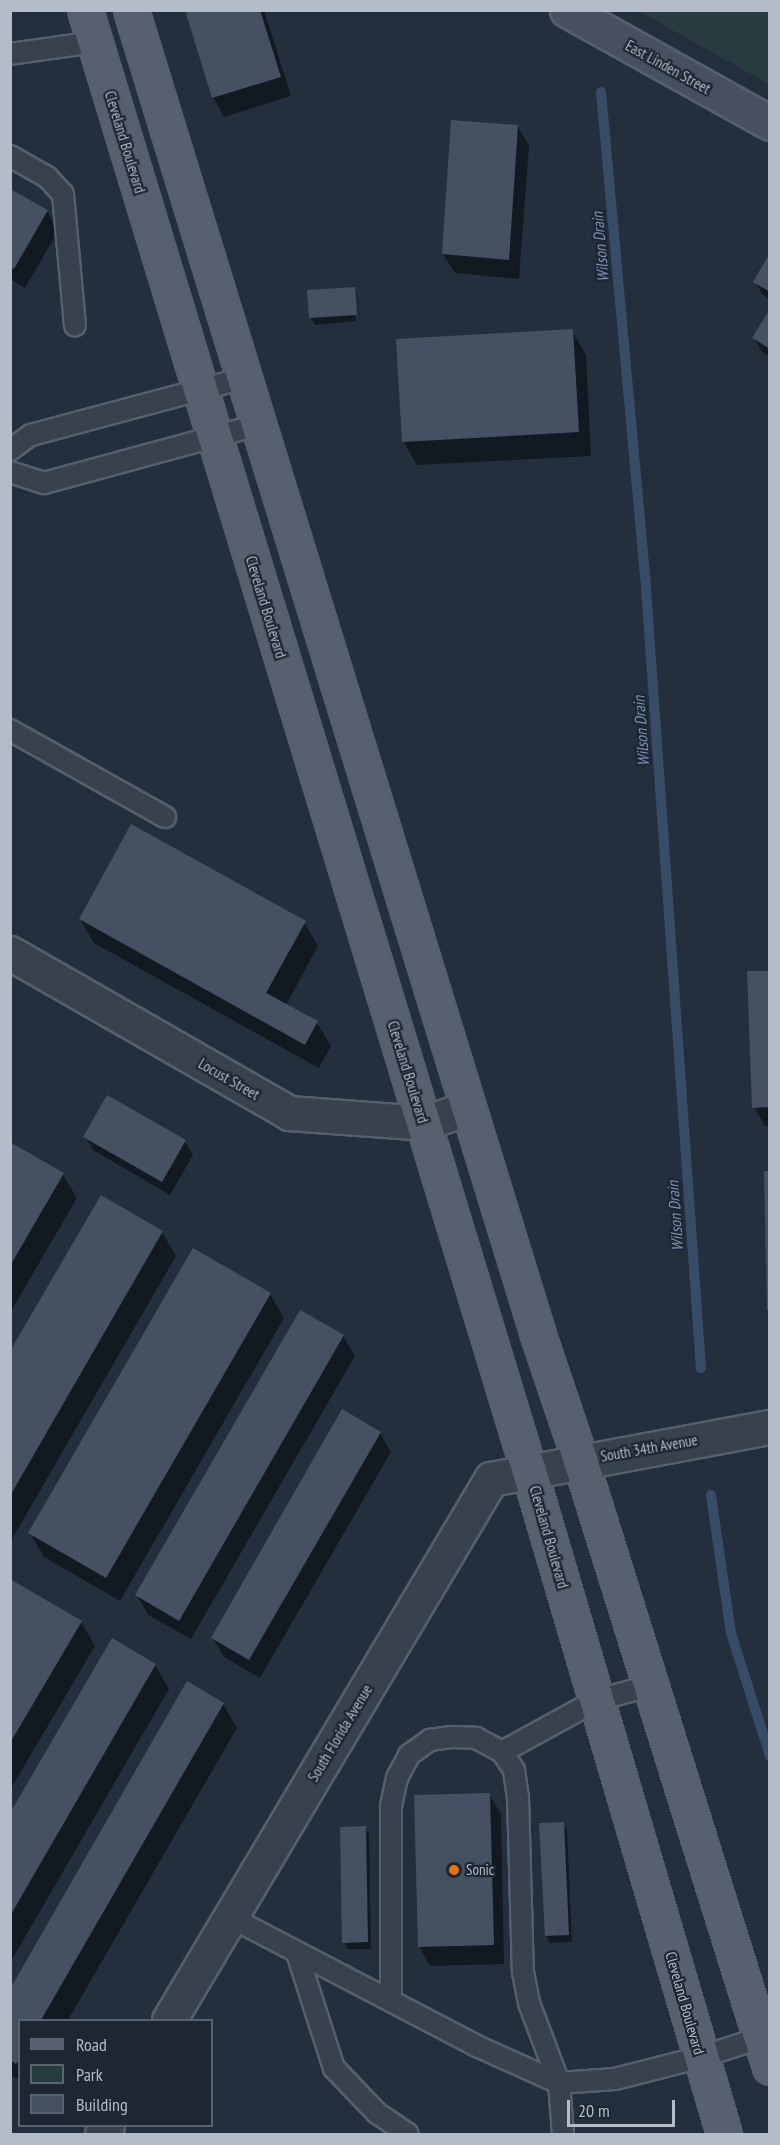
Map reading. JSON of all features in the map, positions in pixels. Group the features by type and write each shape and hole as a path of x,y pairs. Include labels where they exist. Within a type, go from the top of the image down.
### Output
{"main road":[{"name":"Cleveland Boulevard","path":"86,10 530,1471 724,2134"},
{"path":"131,10 534,1323 580,1460 765,2053"},
{"name":"East Linden Street","path":"567,10 770,123"}],"street":[{"name":"Locust Street","path":"10,954 289,1113 424,1123 468,1108"},
{"name":"South 34th Avenue","path":"530,1471 580,1460 770,1427"},
{"name":"South Florida Avenue","path":"170,2019 491,1479 530,1471"}],"lane":[{"path":"10,54 95,42"},
{"path":"10,156 47,177 63,194 75,325"},
{"path":"10,450 31,435 244,378"},
{"path":"10,472 44,483 258,425"},
{"path":"10,730 165,817"},
{"path":"502,1752 597,1700 650,1686"},
{"path":"391,2001 391,1806 397,1778 409,1755 430,1740 452,1737 476,1738 502,1752 514,1770 518,1797 523,1972 529,2003 559,2083 562,2134"},
{"path":"230,1917 479,2047 559,2083 615,2079 701,2057 765,2053"},
{"path":"297,1953 334,2068 377,2113 408,2134"}],"green space":[{"path":"638,11 769,11 769,84"}],"building":[{"path":"185,10 260,10 281,77 212,98"},
{"path":"451,120 518,125 509,260 442,254"},
{"path":"10,189 48,210 14,269 10,267"},
{"path":"770,253 770,292 753,282"},
{"path":"355,287 357,315 309,318 307,290"},
{"path":"770,309 770,349 752,338"},
{"path":"573,329 579,432 402,442 396,339"},
{"path":"131,824 306,921 266,993 318,1021 305,1045 79,919"},
{"path":"747,971 770,971 770,1107 752,1108"},
{"path":"107,1095 186,1140 162,1182 83,1137"},
{"path":"10,1142 64,1173 10,1266"},
{"path":"764,1171 770,1171 770,1310 767,1310"},
{"path":"101,1195 163,1231 10,1496 10,1351"},
{"path":"193,1248 271,1293 106,1578 28,1533"},
{"path":"300,1310 344,1335 179,1621 135,1595"},
{"path":"342,1409 381,1432 249,1660 211,1638"},
{"path":"10,1579 82,1621 10,1743"},
{"path":"112,1638 156,1664 10,1916 10,1813"},
{"path":"187,1681 224,1703 42,2019 18,2019 18,2061 16,2064 10,2060 10,1989"},
{"name":"Sonic","path":"490,1793 494,1945 418,1947 414,1795"},
{"path":"564,1822 569,1935 545,1936 539,1823"},
{"path":"366,1826 368,1942 342,1943 340,1827"}],"waterway":[{"name":"Wilson Drain","path":"601,92 646,588 701,1368"},
{"name":"Wilson Drain","path":"711,1495 731,1633 770,1756"}],"place":[{"name":"Sonic","path":"454,1870"}]}
